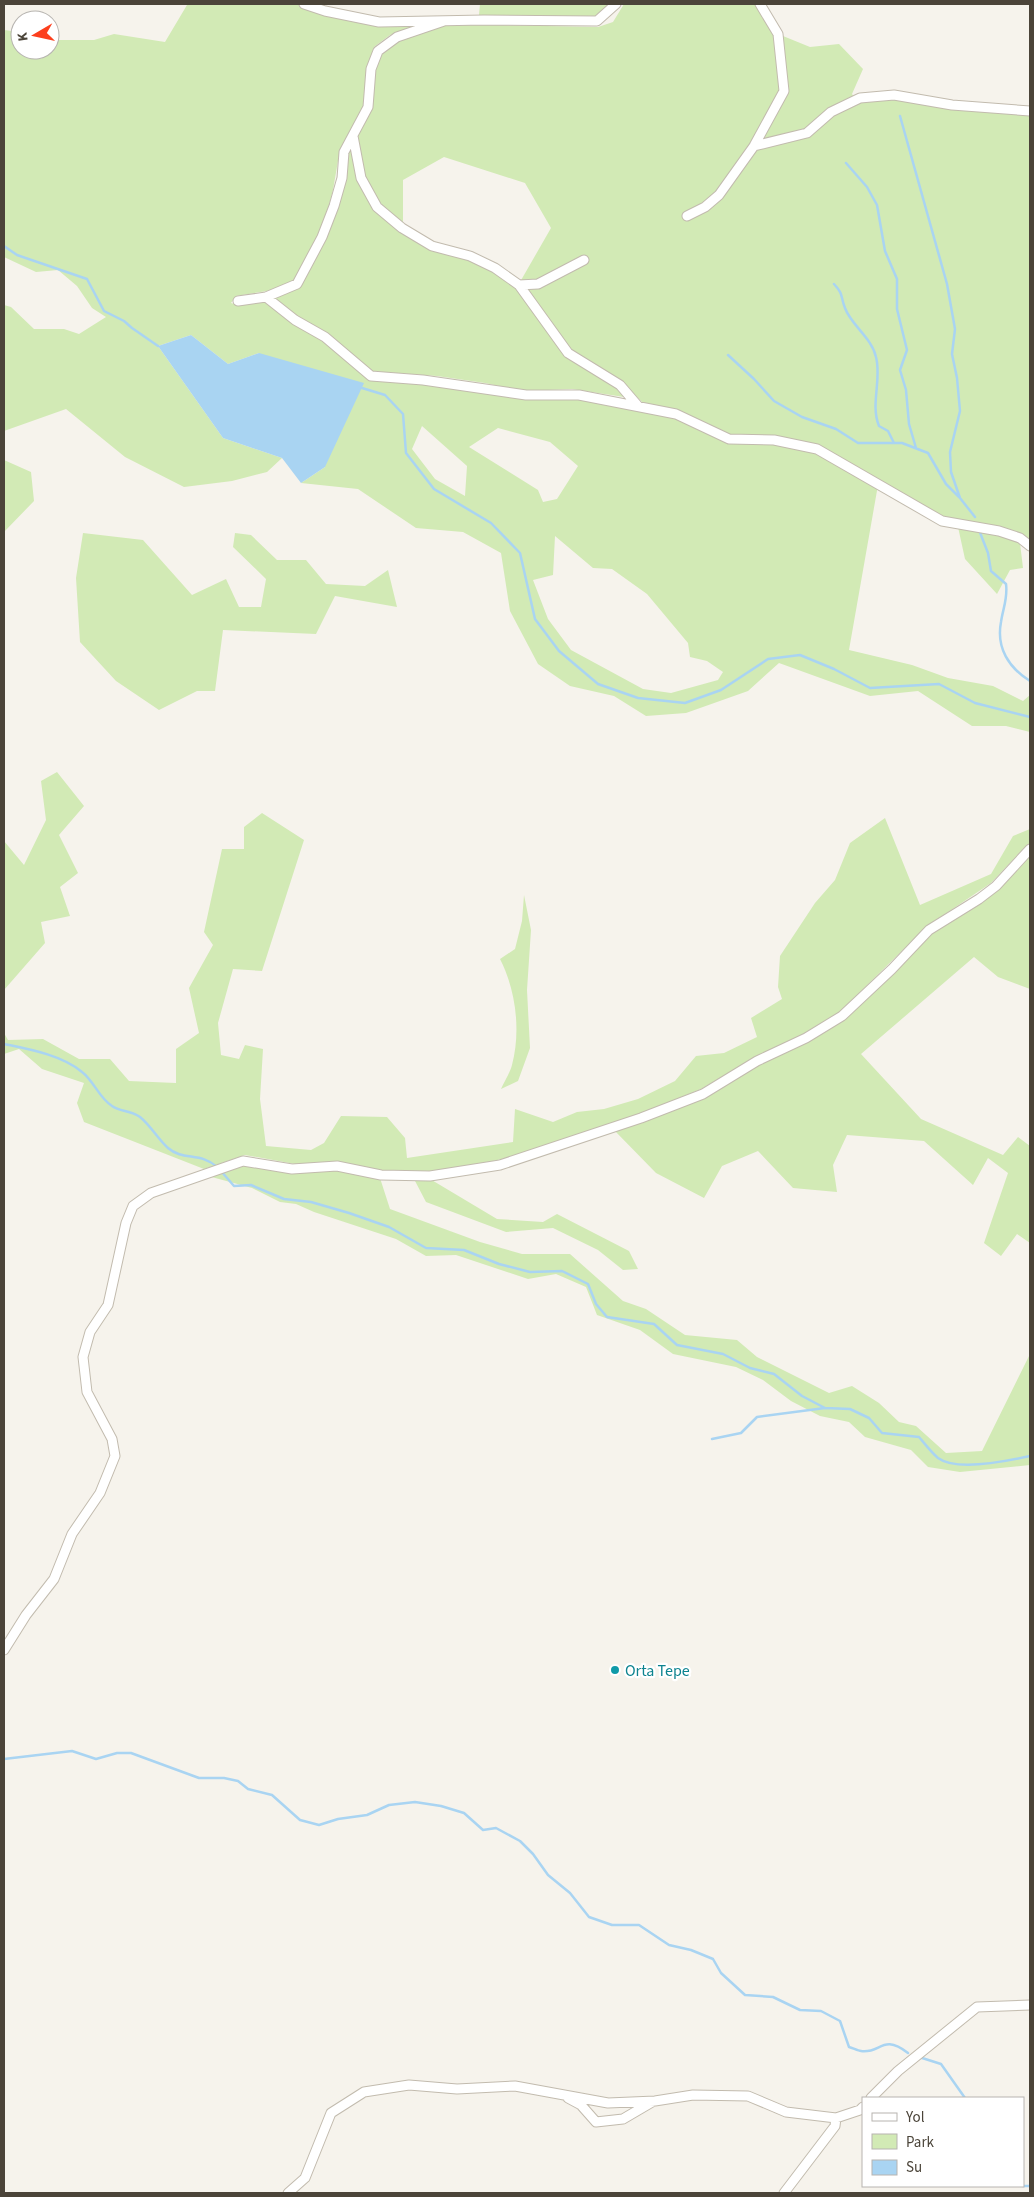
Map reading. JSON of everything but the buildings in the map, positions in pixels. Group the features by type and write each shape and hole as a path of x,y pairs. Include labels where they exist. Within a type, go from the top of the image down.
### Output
{"street":[{"path":"304,4 325,11 379,22 597,21 616,4"},
{"path":"687,216 706,206 719,194 754,146 784,90 778,34 760,4"},
{"path":"238,301 266,298 297,284 318,245 334,206 342,178 344,152 368,107 371,69 378,51 397,37 444,21"},
{"path":"754,146 808,133 831,112 860,98 894,95 952,105 1030,112"},
{"path":"353,136 361,178 377,207 402,228 432,246 470,256 495,268 519,285 568,353 620,385 638,406"},
{"path":"519,285 538,284 584,260"},
{"path":"266,298 294,320 325,337 371,376 423,380 526,395 579,395 676,414 729,439 774,440 817,449 942,520 999,531 1020,538 1030,546"},
{"path":"4,1650 26,1614 54,1579 72,1534 100,1493 115,1456 112,1440 87,1392 83,1357 90,1332 108,1305 126,1223 133,1206 151,1193 243,1161 292,1169 336,1166 381,1175 430,1176 500,1165 640,1118 703,1094 757,1061 806,1038 842,1016 929,930 979,899 996,886 1030,849"},
{"path":"872,2097 898,2071 977,2007 1030,2005"},
{"path":"288,2193 305,2178 331,2113 364,2092 409,2085 457,2089 515,2086 608,2103 693,2095 748,2096 786,2112 836,2118 862,2108"},
{"path":"557,2093 581,2105 596,2122 623,2119 655,2100"},
{"path":"784,2193 835,2126 836,2118"}],"green space":[{"path":"141,4 298,4 331,16 421,25 390,35 374,47 367,68 365,106 339,155 333,190 321,235 295,281 267,291 236,296 231,303 238,305 265,301 324,340 371,378 579,398 675,417 729,442 775,444 816,452 878,485 849,650 912,665 948,678 993,686 1023,701 1030,695 1030,732 1006,726 972,726 918,691 870,696 779,663 748,691 686,713 646,716 614,696 570,686 538,664 510,611 501,553 463,532 416,528 358,489 301,483 325,467 259,353 228,364 191,335 158,346 223,438 282,458 267,472 232,481 184,487 125,457 66,409 4,431 4,305 11,307 34,329 64,329 79,334 106,317 92,308 77,286 58,270 36,272 4,257 4,30 10,31 10,60 60,60 60,40 94,40 114,34 165,42 187,5","holes":["422,426 467,466 465,496 435,479 412,449","498,428 550,442 578,466 557,499 543,502 538,490 469,447","555,536 593,568 612,569 647,594 688,643 690,657 707,661 723,672 718,680 671,693 643,689 571,650 548,619 533,580 553,575"]},
{"path":"480,4 609,4 594,17 479,15"},
{"path":"624,4 757,4 775,34 782,90 752,144 708,209 755,149 810,137 832,115 861,102 893,98 1030,115 1030,541 1021,534 999,526 942,517 819,445 730,435 677,410 644,404 622,382 570,350 524,287 537,281 520,282 551,228 525,183 444,157 403,180 403,225 379,206 364,178 356,136 380,53 398,40 445,24 598,27 613,22"},
{"path":"783,36 810,47 839,44 863,69 852,94 854,97 805,131 759,142 788,91"},
{"path":"352,142 375,210 428,248 471,260 493,271 517,287 565,356 617,388 624,397 572,389 523,391 437,376 370,371 271,298 298,286 326,239 337,202 347,152"},
{"path":"4,460 31,472 34,501 4,532"},
{"path":"958,527 997,534 1020,543 1023,568 1010,570 997,594 965,559"},
{"path":"83,533 143,540 192,595 226,579 239,607 261,607 266,579 233,547 235,533 251,535 277,560 306,560 326,584 365,586 388,570 397,607 335,596 316,634 223,630 215,691 197,691 159,710 116,681 80,642 76,578"},
{"path":"57,772 84,806 59,835 78,873 60,887 70,916 41,922 45,943 4,990 4,841 24,865 46,820 41,781"},
{"path":"262,813 304,840 262,971 233,969 218,1023 221,1055 239,1059 245,1045 263,1049 260,1099 266,1146 311,1150 324,1143 341,1116 387,1117 405,1138 407,1158 513,1142 515,1109 553,1122 577,1112 604,1109 638,1099 675,1081 696,1056 724,1053 757,1037 751,1018 782,999 778,987 780,956 815,903 835,880 850,843 885,818 920,905 991,874 1013,836 1030,829 1030,844 991,883 926,927 841,1011 803,1034 758,1056 701,1089 640,1114 506,1158 477,1165 426,1172 382,1171 339,1163 295,1164 245,1155 204,1169 84,1122 77,1103 84,1083 42,1069 19,1049 4,1054 4,1033 8,1040 43,1039 79,1059 110,1059 129,1081 176,1083 176,1049 199,1033 189,988 213,945 204,932 222,849 244,849 244,827"},
{"path":"1030,852 1030,989 998,977 974,957 861,1054 921,1119 1003,1155 1018,1137 1030,1146 1030,1243 1017,1234 1001,1256 984,1243 1008,1173 988,1158 973,1185 924,1141 847,1135 833,1165 837,1192 793,1188 758,1151 722,1166 704,1198 656,1173 614,1130 810,1040 929,933 980,901"},
{"path":"524,895 531,930 527,990 530,1048 518,1081 501,1089 512,1065 515,1052 516,1025 510,984 500,959 515,949 522,921"},
{"path":"244,1164 336,1169 380,1178 390,1209 480,1242 522,1254 570,1254 623,1301 646,1309 685,1335 737,1340 757,1357 829,1393 852,1386 879,1403 899,1422 916,1426 946,1453 982,1451 1030,1354 1030,1465 960,1472 928,1467 911,1450 865,1437 849,1422 820,1416 791,1401 763,1380 736,1367 673,1354 640,1330 597,1315 586,1287 556,1274 528,1279 456,1255 426,1256 396,1239 314,1212 296,1204 280,1202 252,1188 208,1176"},
{"path":"414,1179 430,1179 497,1219 543,1222 557,1214 629,1251 638,1269 623,1270 598,1250 553,1228 506,1232 426,1202"}],"water":[{"path":"191,335 228,364 259,353 364,383 325,467 301,483 282,458 223,438 158,346"}],"waterway":[{"path":"900,116 947,284 955,329 952,354 957,378 960,411 950,452 951,472 960,498 975,517"},
{"path":"846,163 867,187 877,205 885,251 897,279 897,309 907,350 900,370 906,390 909,424 916,448"},
{"path":"4,246 17,255 87,279 104,311 124,321 158,346"},
{"path":"834,284 841,293 848,314 874,350 878,374 877,418 879,426 888,431 894,443"},
{"path":"728,355 774,401 802,417 836,429 858,443 902,443 928,453 946,484 959,497"},
{"path":"362,388 385,395 403,414 406,453 434,489 491,523 520,553 535,619 559,651 598,684 638,698 685,703 721,690 768,659 800,655 834,669 870,688 939,684 975,703 1030,717"},
{"path":"979,530 988,553 991,571 1006,584 1006,598 1000,631 1002,649 1016,670 1030,681"},
{"path":"4,1044 55,1057 74,1066 90,1080 107,1103 140,1117 168,1148 180,1154 211,1162 217,1167"},
{"path":"221,1171 234,1186 251,1185 284,1199 311,1202 349,1213 389,1227 426,1248 464,1250 499,1264 530,1272 562,1271 588,1284 596,1304 607,1317 654,1324 677,1345 723,1354 750,1368 774,1374 802,1396 825,1408 850,1409 869,1418 882,1433 919,1437 935,1456 947,1462 970,1465 1030,1456"},
{"path":"712,1439 741,1433 757,1417 825,1408"},
{"path":"4,1759 72,1751 96,1759 117,1753 131,1753 199,1778 224,1778 238,1781 248,1789 272,1795 300,1820 319,1825 338,1819 367,1815 389,1805 415,1802 441,1806 464,1813 483,1830 496,1828 520,1841 533,1854 548,1875 570,1893 589,1917 612,1925 639,1925 669,1945 691,1950 713,1959 721,1973 745,1995 773,1997 800,2010 821,2011 840,2021 849,2047 860,2051 868,2051 887,2044 899,2047 908,2053"},
{"path":"919,2057 941,2064 964,2097"},
{"path":"1024,2186 1030,2186"}],"place":[{"name":"Orta Tepe","path":"615,1670"}]}
